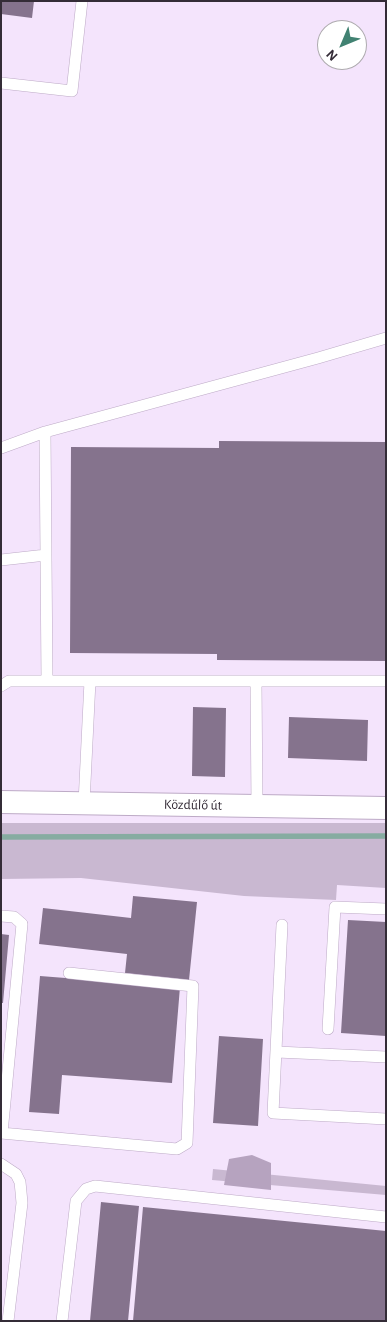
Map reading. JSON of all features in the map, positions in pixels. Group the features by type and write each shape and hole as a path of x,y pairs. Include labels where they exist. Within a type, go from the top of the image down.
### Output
{"street":[{"name":"Közdűlő út","path":"1,802 386,808"}],"lane":[{"path":"1,83 72,91 82,1"},
{"path":"1,448 45,432 386,338"},
{"path":"45,432 47,681"},
{"path":"1,560 46,555"},
{"path":"1,686 9,681 386,681"},
{"path":"84,803 90,681"},
{"path":"256,681 257,807"},
{"path":"328,1029 335,907 386,909"},
{"path":"1,916 14,917 22,924 2,1133 177,1149 186,1143 193,986 69,973"},
{"path":"282,925 274,1113 386,1119"},
{"path":"277,1052 386,1057"},
{"path":"1,1164 16,1174 20,1182 22,1204 8,1321"},
{"path":"62,1321 76,1202 86,1189 95,1186 386,1217"}],"shaded area":[{"path":"1,823 386,823 386,888 337,885 336,900 244,896 81,878 1,879"},
{"path":"252,1155 271,1163 271,1190 224,1185 229,1159"},
{"path":"213,1169 386,1186 386,1195 212,1180"}],"building":[{"path":"1,1 34,1 32,18 1,14"},
{"path":"219,441 386,442 386,661 217,660 217,654 70,653 71,447 219,448"},
{"path":"193,707 226,708 225,777 192,776"},
{"path":"289,717 368,720 367,761 288,758"},
{"path":"133,896 197,902 189,980 125,973 127,954 39,944 43,908 131,918"},
{"path":"348,920 386,922 386,1036 341,1033"},
{"path":"1,934 9,935 3,1003 1,1003"},
{"path":"40,976 180,987 172,1083 62,1075 59,1114 29,1112"},
{"path":"219,1036 263,1039 258,1126 213,1123"},
{"path":"101,1202 139,1206 128,1321 90,1321"},
{"path":"143,1207 386,1231 386,1321 133,1321"}],"waterway":[{"path":"1,837 386,836"}]}
